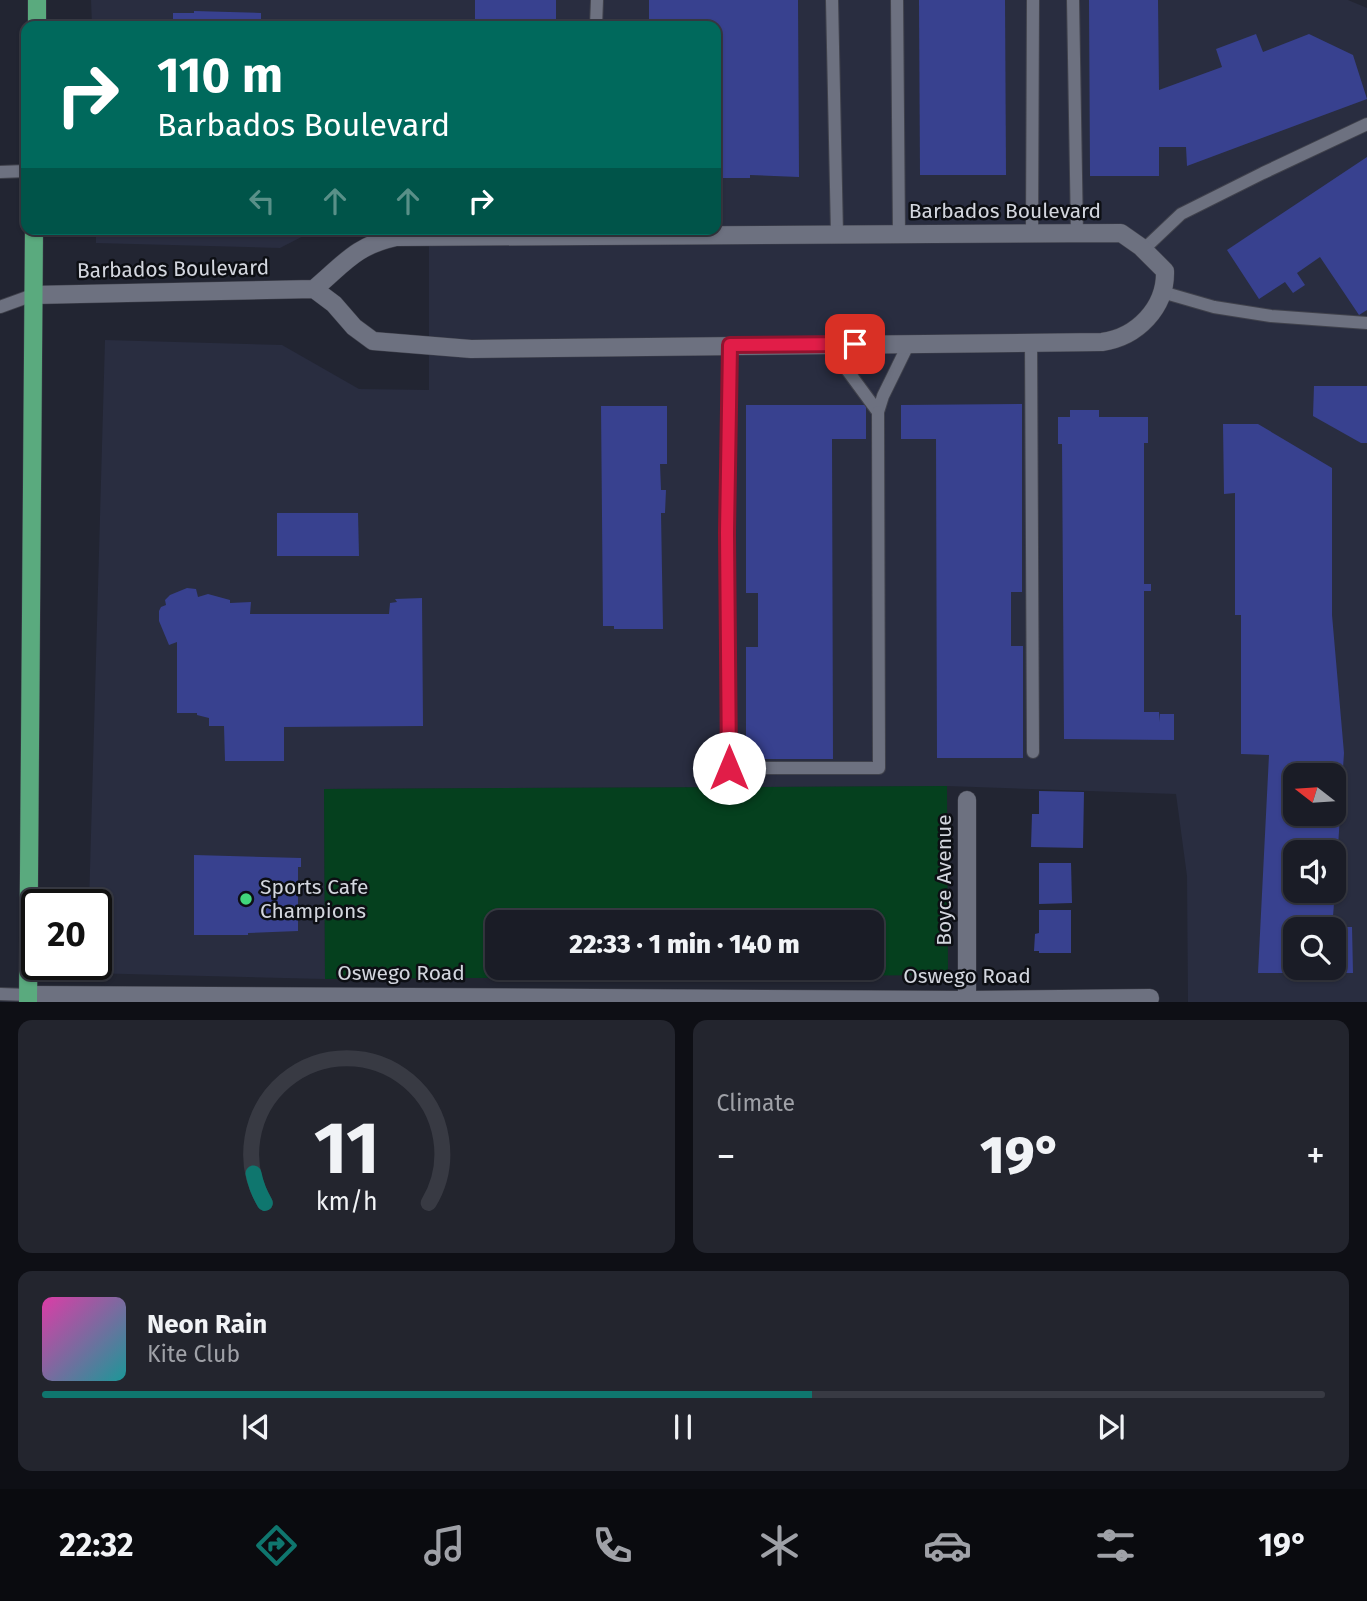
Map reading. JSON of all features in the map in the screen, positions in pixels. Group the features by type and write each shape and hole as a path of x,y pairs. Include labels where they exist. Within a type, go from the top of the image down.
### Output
{"main road":[{"path":"37,0 37,21"},
{"path":"28,999 34,235"}],"street":[{"name":"Barbados Boulevard","path":"721,233 1122,233 1165,271 1162,292"},
{"name":"Barbados Boulevard","path":"33,295 314,289 355,251 374,242 396,237 475,235"},
{"path":"314,289 373,341 471,349 1102,342 1128,335 1157,308 1162,292"},
{"name":"Boyce Avenue","path":"967,800 967,1001"},
{"name":"Oswego Road","path":"28,999 967,1001 1150,998"}],"lane":[{"path":"596,21 597,0"},
{"path":"832,0 836,234"},
{"path":"897,0 899,234"},
{"path":"1032,233 1033,0"},
{"path":"1073,0 1077,233"},
{"path":"1143,250 1181,214 1367,124"},
{"path":"0,172 21,171"},
{"path":"1162,292 1214,307 1271,317 1367,323"},
{"path":"0,307 33,295"},
{"path":"1031,341 1033,752"},
{"path":"730,345 727,533 729,768 879,768 878,412 909,343"},
{"path":"828,344 878,412"},
{"path":"0,994 28,999"}],"shaded area":[{"path":"91,0 1348,0 1367,8 1367,1002 1188,1002 1187,876 1176,794 947,786 324,789 325,979 112,974 112,889 89,889 105,340 282,345 359,389 429,390 429,235 721,235 721,21 92,21"},
{"path":"96,235 305,235 280,248 96,243"}],"green space":[{"path":"947,786 948,975 884,975 884,910 485,910 485,978 325,979 324,789"}],"building":[{"path":"475,0 556,0 556,21 475,21"},
{"path":"649,0 798,0 799,177 750,175 750,178 721,178 721,21 649,21"},
{"path":"919,0 1005,0 1006,175 920,175"},
{"path":"1089,0 1158,0 1159,90 1222,67 1216,49 1256,34 1263,52 1309,34 1353,55 1367,99 1187,166 1186,147 1159,147 1159,176 1090,176"},
{"path":"173,13 261,13 261,19 276,21 173,21"},
{"path":"1367,157 1367,310 1359,315 1320,257 1297,273 1305,285 1293,293 1285,282 1259,299 1227,250"},
{"path":"1314,386 1367,386 1367,443 1361,443 1313,416"},
{"path":"1022,404 1022,592 1011,592 1011,646 1023,646 1023,758 937,758 936,439 901,439 901,405"},
{"path":"746,405 866,405 866,439 832,439 833,759 746,759 746,647 758,647 758,593 746,593"},
{"path":"601,406 667,406 667,464 660,464 661,490 666,490 665,513 661,513 663,629 614,629 614,626 603,626"},
{"path":"1070,410 1099,410 1099,417 1148,417 1148,443 1144,443 1144,584 1151,584 1151,591 1144,591 1144,712 1159,712 1160,722 1160,714 1174,714 1174,740 1064,739 1062,444 1058,444 1058,417 1070,417"},
{"path":"1223,424 1258,424 1332,468 1332,615 1343,763 1283,763 1283,826 1339,826 1338,840 1283,840 1283,903 1334,903 1334,917 1283,917 1283,973 1258,973 1269,755 1241,754 1241,615 1235,615 1235,493 1224,494"},
{"path":"277,513 358,513 359,556 277,556"},
{"path":"187,588 196,589 198,597 208,594 230,600 230,603 251,602 250,614 389,614 390,603 397,602 395,599 422,598 423,726 284,727 284,761 225,761 224,726 209,726 209,718 197,713 177,713 177,642 169,645 159,621 159,611 166,605 165,600 170,595"},
{"path":"1039,791 1084,792 1083,848 1031,847 1032,814 1039,814"},
{"name":"Sports Cafe Champions","path":"194,855 301,858 301,867 298,867 298,931 194,935"},
{"path":"1039,863 1071,863 1072,903 1039,904"},
{"path":"1039,910 1071,910 1071,953 1034,951 1035,934 1039,933"},
{"path":"1346,927 1352,927 1353,973 1346,973"}],"place":[{"name":"Sports Cafe Champions","path":"246,899"}],"route":[{"path":"729,768 727,533 730,345 855,344"}]}
